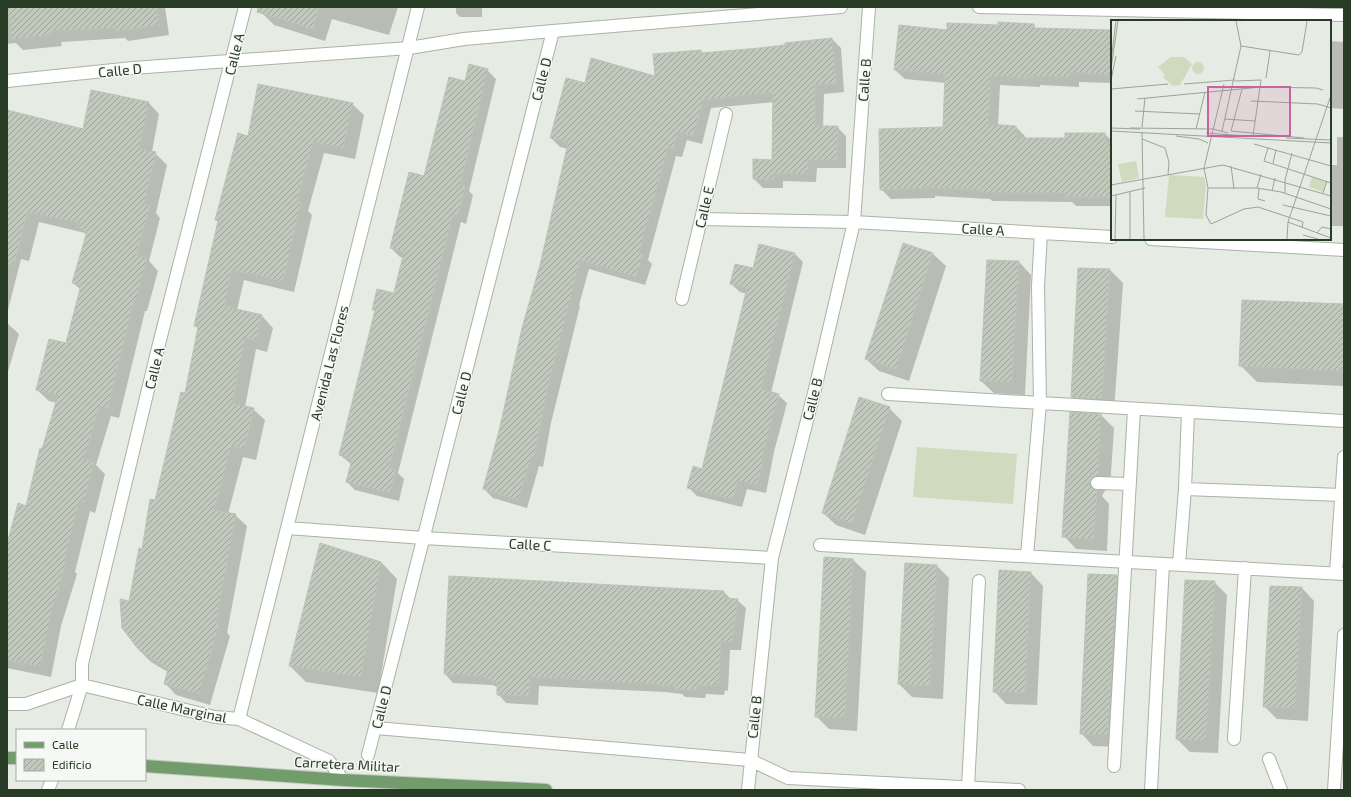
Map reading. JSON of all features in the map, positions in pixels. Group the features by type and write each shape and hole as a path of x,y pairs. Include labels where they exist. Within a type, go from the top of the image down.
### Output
{"main road":[{"name":"Carretera Militar","path":"146,766 343,780 546,790"}],"street":[{"name":"Calle A","path":"68,729 82,685 82,664 158,348 245,7"},
{"name":"Avenida Las Flores","path":"239,719 409,48 418,7"},
{"name":"Calle D","path":"7,81 133,68 409,48 464,40 553,31 841,7"},
{"name":"Calle B","path":"748,790 772,558 815,389 854,222 869,7"},
{"path":"979,7 1344,15"},
{"name":"Calle D","path":"368,755 553,31"},
{"name":"Calle E","path":"682,299 726,114"},
{"name":"Calle A","path":"701,219 854,222 1111,237"},
{"path":"1027,556 1040,403 1038,286 1041,233"},
{"path":"1169,240 1344,250"},
{"path":"888,394 1344,421"},
{"path":"1114,766 1134,409"},
{"path":"1179,564 1185,489 1188,412"},
{"path":"820,545 1340,573 1341,495 1344,458"},
{"path":"1097,483 1130,484"},
{"path":"1185,489 1341,495"},
{"name":"Calle C","path":"287,528 424,538 772,558"},
{"path":"1151,790 1163,564"},
{"path":"1234,739 1245,568"},
{"path":"968,787 979,581"},
{"path":"1334,790 1344,635"},
{"path":"7,704 26,704 82,685"},
{"name":"Calle Marginal","path":"82,685 215,717 239,719 329,761 343,780"},
{"path":"376,728 750,760 788,778 1019,790"},
{"path":"1269,759 1281,790"}],"green space":[{"path":"917,447 1017,454 1013,504 913,497"}],"building":[{"path":"8,7 157,7 159,25 116,31 116,28 51,31 52,35 11,39"},
{"path":"258,7 319,7 313,29 257,12"},
{"path":"998,22 1034,24 1034,28 1111,30 1110,75 1070,72 1069,77 1031,76 1031,78 991,76 988,124 1016,126 1016,138 1065,138 1065,133 1105,133 1105,143 1111,143 1111,197 1065,197 1065,193 981,192 981,190 926,187 880,190 879,129 943,127 945,74 894,70 899,25 947,30 947,23 998,25"},
{"path":"832,38 836,83 815,85 815,126 838,126 837,160 808,160 808,174 774,173 774,180 753,179 753,159 772,160 773,92 703,100 693,136 678,132 673,149 668,147 639,253 643,254 636,277 580,260 547,391 534,458 531,457 518,500 483,489 499,431 522,328 540,265 568,143 550,138 566,78 585,83 591,58 655,76 653,54 701,50 701,53 760,48 785,45 785,43"},
{"path":"469,64 488,69 460,185 465,186 458,216 453,214 389,468 396,470 390,493 346,482 352,459 339,455 375,310 372,310 377,289 394,293 404,252 390,248 409,172 424,176 449,77 465,81"},
{"path":"258,84 353,103 343,148 313,142 297,201 301,202 283,281 232,270 224,306 262,315 256,341 245,338 232,403 254,408 244,449 231,446 214,510 236,514 216,623 219,624 199,694 164,684 168,669 139,650 122,628 120,599 129,601 139,548 142,549 150,499 155,500 181,392 185,393 198,327 194,326 218,221 215,220 238,133 248,136"},
{"path":"91,90 149,102 139,149 156,152 144,204 150,206 136,255 147,258 136,300 134,300 108,408 99,406 84,459 94,462 84,502 79,501 64,561 66,562 51,614 40,666 7,660 7,544 18,503 26,506 40,448 42,449 58,395 36,390 49,339 66,343 81,285 72,283 87,231 79,228 80,223 27,212 14,265 7,264 7,110 83,129"},
{"path":"903,243 933,253 896,369 865,359"},
{"path":"759,244 795,253 761,389 779,394 761,463 763,463 757,485 738,481 733,499 687,488 693,466 702,469 747,288 730,284 735,264 753,268"},
{"path":"987,260 1019,261 1012,383 980,381"},
{"path":"1078,268 1110,269 1102,399 1071,397"},
{"path":"1242,300 1344,304 1344,371 1239,366"},
{"path":"859,397 890,407 852,523 822,513"},
{"path":"1070,412 1101,414 1098,476 1093,477 1090,482 1091,487 1097,490 1094,539 1062,537"},
{"path":"320,543 381,562 361,677 289,666"},
{"path":"824,557 853,559 845,718 815,717"},
{"path":"905,563 937,565 930,686 898,684"},
{"path":"999,570 1031,572 1025,693 993,692"},
{"path":"1088,574 1117,575 1108,735 1080,734"},
{"path":"449,576 724,591 724,598 738,599 732,642 721,641 719,683 716,682 716,686 697,685 697,690 675,689 676,686 657,684 530,677 529,696 497,695 497,683 482,676 444,674"},
{"path":"1185,580 1215,581 1206,741 1176,739"},
{"path":"1270,586 1302,587 1295,708 1263,707"}]}
